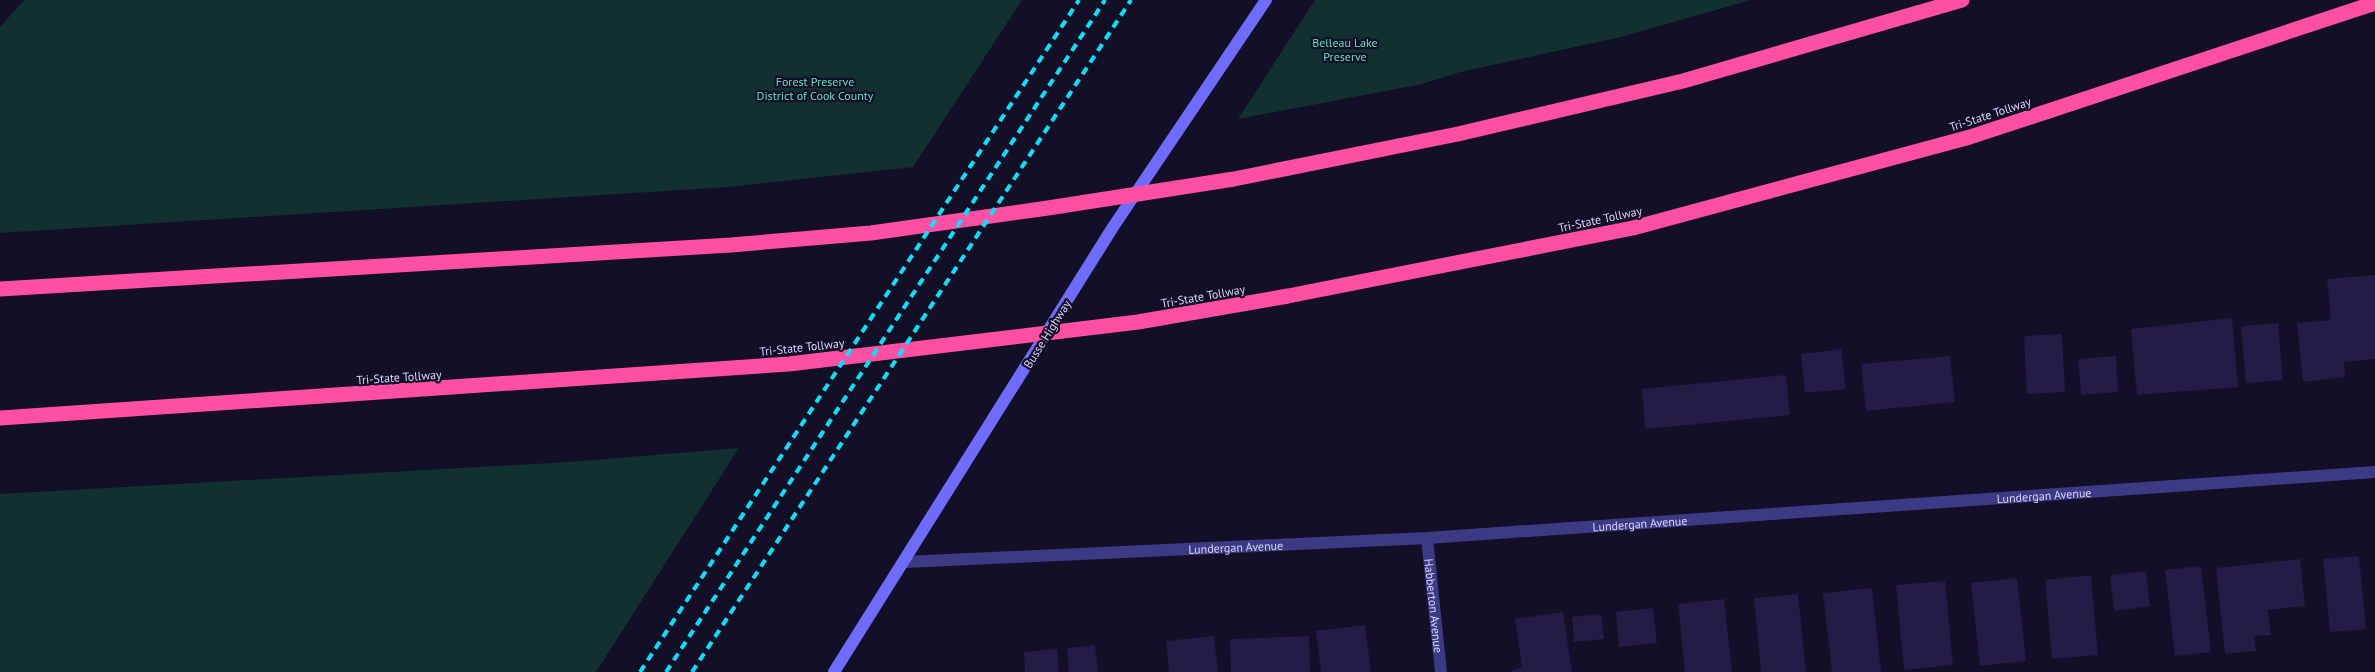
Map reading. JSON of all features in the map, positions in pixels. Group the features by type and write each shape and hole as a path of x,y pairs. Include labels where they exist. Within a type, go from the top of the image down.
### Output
{"highway":[{"path":"0,288 731,245 871,233 1048,208 1234,179 1379,151 1683,81 1962,0"},
{"name":"Tri-State Tollway","path":"0,418 650,376 789,364 1138,322 1288,296 1633,228 1970,137 2375,3"}],"main road":[{"name":"Busse Highway","path":"834,672 905,562 1113,227 1266,0"}],"street":[{"name":"Lundergan Avenue","path":"905,562 1427,538 2375,472"},
{"name":"Habberton Avenue","path":"1427,538 1441,672"}],"green space":[{"name":"Forest Preserve District of Cook County","path":"24,0 1022,0 913,167 728,187 0,233 0,27"},
{"name":"Belleau Lake Preserve","path":"1315,0 1751,0 1621,37 1460,72 1422,84 1238,119"},
{"path":"739,448 596,672 0,672 0,494 569,462"}],"building":[{"path":"2375,275 2375,359 2344,362 2345,377 2303,382 2297,323 2331,320 2327,279"},
{"path":"2232,318 2238,387 2137,395 2131,329"},
{"path":"2278,323 2283,380 2246,383 2241,326"},
{"path":"2062,334 2065,392 2027,394 2024,336"},
{"path":"1841,349 1846,389 1805,393 1801,354"},
{"path":"1950,356 1955,402 1866,411 1861,364"},
{"path":"2116,356 2118,392 2081,395 2078,359"},
{"path":"1786,375 1790,415 1645,429 1642,389"},
{"path":"2359,556 2366,629 2330,632 2323,559"},
{"path":"2300,559 2305,606 2268,610 2271,635 2254,636 2256,651 2225,654 2216,568"},
{"path":"2201,566 2211,652 2175,656 2165,570"},
{"path":"2146,571 2150,606 2114,611 2110,575"},
{"path":"2091,575 2098,655 2052,659 2045,580"},
{"path":"2017,578 2026,661 1980,666 1971,583"},
{"path":"1945,581 1953,665 1904,670 1896,585"},
{"path":"1872,588 1881,672 1832,672 1823,593"},
{"path":"1798,594 1806,672 1761,672 1754,598"},
{"path":"1724,599 1732,672 1685,672 1678,604"},
{"path":"1653,608 1657,643 1619,647 1616,612"},
{"path":"1563,612 1572,672 1512,672 1512,670 1522,668 1515,619"},
{"path":"1601,614 1604,639 1574,642 1572,617"},
{"path":"1365,625 1371,672 1321,672 1316,631"},
{"path":"1214,636 1218,672 1169,672 1166,641"},
{"path":"1309,636 1310,672 1231,672 1230,639"},
{"path":"1095,645 1098,672 1069,672 1067,648"},
{"path":"1057,649 1059,672 1025,672 1024,652"}],"railway":[{"path":"640,672 1079,0"},
{"path":"666,672 1105,0"},
{"path":"692,672 1131,0"}]}
